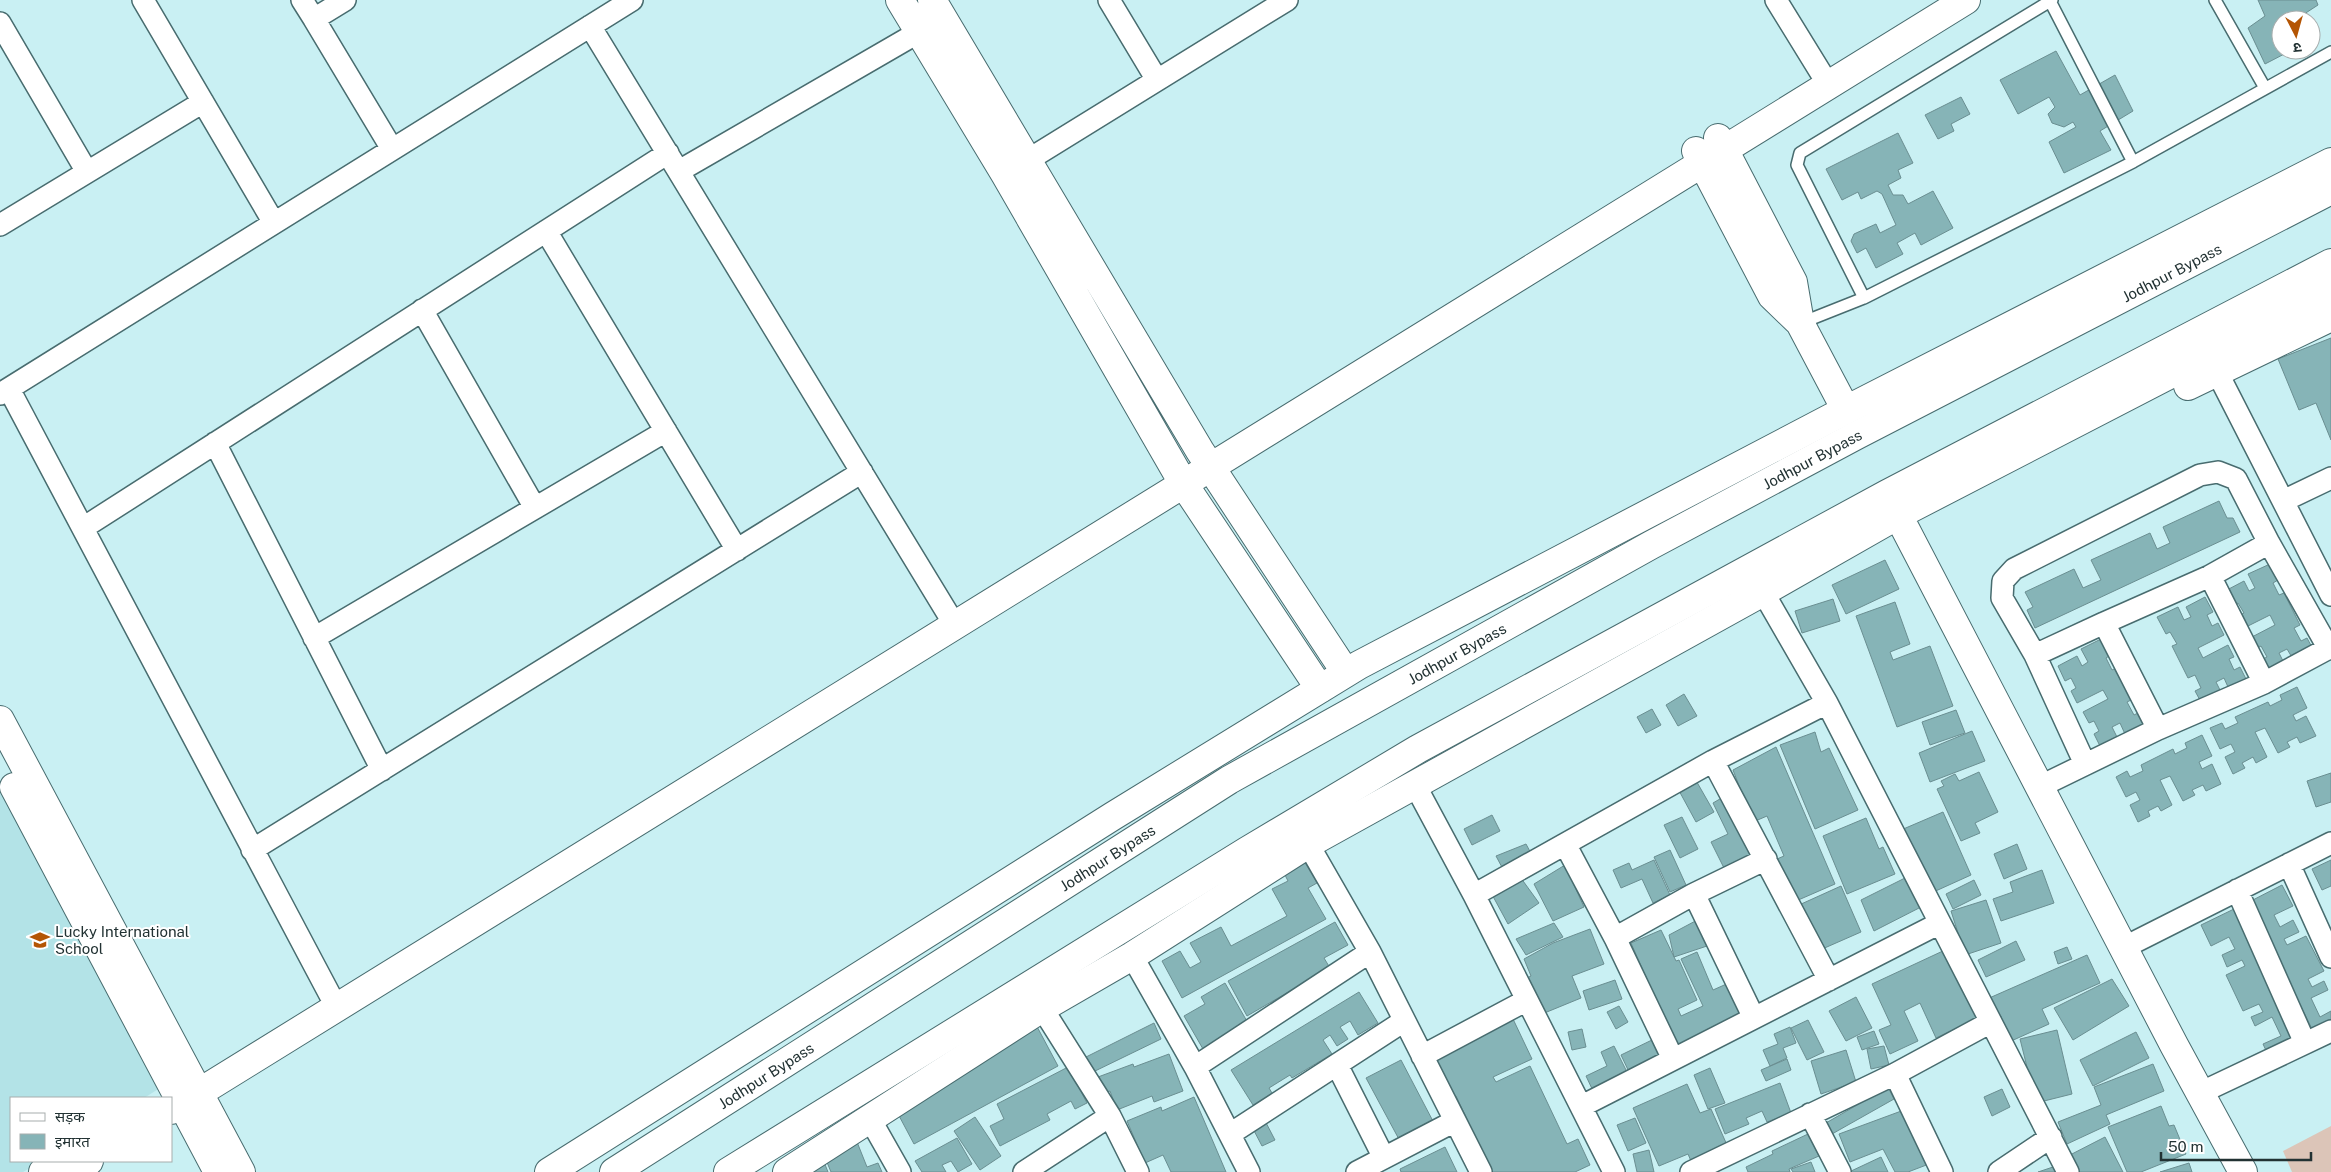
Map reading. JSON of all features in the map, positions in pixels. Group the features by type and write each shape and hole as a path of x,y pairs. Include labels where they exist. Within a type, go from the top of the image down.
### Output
{"main road":[{"path":"900,0 919,32 1016,168 1346,673"},
{"path":"932,0 1016,168 1179,476 1320,689"},
{"path":"1710,151 1821,73 1938,0"},
{"path":"180,1096 1205,459 1710,151 1966,0"},
{"path":"1710,151 1772,296 1800,323 1846,410"},
{"path":"549,1172 1113,816 1346,673 1846,410 2331,162"},
{"name":"Jodhpur Bypass","path":"614,1172 1229,780 1651,545 1857,435 2331,190"},
{"path":"728,1172 1330,800 1418,749 1887,494 2331,263"},
{"path":"787,1172 1042,1008 1132,956 1308,844 1764,592 2331,291"},
{"path":"1900,519 2217,372 2331,316"},
{"path":"180,1096 330,995 1141,495 1179,476"},
{"path":"1900,519 2123,948 2243,1172"},
{"path":"0,720 218,1172"},
{"path":"0,759 180,1096 242,1172"},
{"path":"43,1172 59,1162"},
{"path":"71,1172 87,1162"}],"street":[{"path":"143,0 274,223"},
{"path":"302,0 392,149"},
{"path":"314,19 345,0"},
{"path":"330,995 82,528 4,391 632,0"},
{"path":"1109,0 1157,80"},
{"path":"1776,0 1821,73"},
{"path":"1016,168 1284,1"},
{"path":"0,23 87,172"},
{"path":"590,26 948,614"},
{"path":"679,171 919,32"},
{"path":"0,225 203,102"},
{"path":"82,528 668,153"},
{"path":"546,231 737,550"},
{"path":"422,310 535,508"},
{"path":"2217,372 2331,595"},
{"path":"314,638 666,431"},
{"path":"215,443 382,770"},
{"path":"252,850 862,472"},
{"path":"2039,787 2158,729 2264,683 2330,648 2269,543 2236,479 2218,472 2200,475 2014,569 2003,581 2002,598 2035,656 2085,764"},
{"path":"2283,501 2331,478"},
{"path":"2035,656 2210,576 2269,543"},
{"path":"2210,576 2264,683"},
{"path":"1764,592 1826,703 2068,1172"},
{"path":"2104,623 2158,729"},
{"path":"1474,894 1713,761 1826,703"},
{"path":"1713,761 1829,980"},
{"path":"1415,785 1474,894 1614,1172"},
{"path":"2123,948 2331,842"},
{"path":"1308,844 1370,952 1481,1172"},
{"path":"1565,844 1614,938 1673,1059"},
{"path":"1614,938 1694,894 1766,858"},
{"path":"2289,864 2331,957"},
{"path":"2237,890 2305,1043"},
{"path":"1694,894 1754,1018"},
{"path":"1582,1106 1940,923"},
{"path":"1195,1067 1370,952"},
{"path":"1132,956 1195,1067 1249,1172"},
{"path":"1422,1056 1527,1000"},
{"path":"1042,1008 1110,1116 1138,1172"},
{"path":"1230,1134 1404,1021"},
{"path":"1691,1172 1728,1164 1810,1114 1895,1074 1991,1022"},
{"path":"2200,1093 2331,1030"},
{"path":"1337,1065 1384,1158"},
{"path":"1895,1074 1942,1172"},
{"path":"1810,1114 1840,1172"},
{"path":"1024,1172 1110,1116"},
{"path":"870,1119 900,1172"},
{"path":"1358,1172 1455,1121"},
{"path":"1998,1172 2051,1137"}],"lane":[{"path":"1864,298 1797,164 1800,152 2051,0 2133,162"},
{"path":"2215,0 2265,88"},
{"path":"1800,323 1864,298 2133,162 2331,52"}],"shaded area":[{"name":"Lucky International School","path":"0,791 160,1088 146,1097 10,1097 10,1162 40,1162 23,1172 0,1172"},
{"path":"2331,1126 2331,1172 2292,1172 2283,1151"}],"building":[{"path":"2258,0 2316,0 2318,5 2310,10 2271,10 2271,60 2273,60 2265,64 2248,28 2265,16"},
{"path":"2056,51 2080,95 2115,75 2133,111 2100,131 2111,150 2064,173 2049,142 2076,127 2073,122 2064,127 2052,123 2048,114 2055,107 2049,97 2018,114 2000,80"},
{"path":"1961,97 1970,114 1951,124 1954,131 1938,139 1925,115"},
{"path":"1898,133 1913,163 1898,170 1901,178 1888,185 1893,195 1903,195 1908,204 1933,191 1953,228 1921,245 1915,233 1897,243 1903,254 1876,268 1866,248 1857,253 1851,241 1854,234 1876,224 1880,233 1896,225 1882,194 1877,191 1861,199 1858,192 1842,200 1826,169"},
{"path":"2331,338 2331,440 2316,403 2299,410 2278,359"},
{"path":"2219,501 2227,518 2233,518 2240,532 2035,628 2027,610 2033,607 2025,592 2074,569 2083,588 2101,580 2091,560 2150,533 2157,549 2170,543 2163,527"},
{"path":"1885,560 1899,589 1846,614 1832,585"},
{"path":"2270,564 2278,580 2273,583 2279,595 2284,593 2300,625 2294,628 2301,641 2307,638 2313,649 2293,659 2287,649 2279,653 2284,663 2267,671 2261,660 2267,657 2261,646 2256,649 2250,638 2275,625 2270,615 2244,628 2238,616 2244,613 2238,603 2233,606 2225,591 2244,581 2249,591 2255,588 2248,574"},
{"path":"2205,597 2213,612 2207,615 2212,626 2218,623 2224,635 2198,648 2203,658 2228,645 2234,657 2229,659 2234,670 2240,667 2246,679 2228,687 2224,678 2216,682 2221,692 2201,702 2195,691 2201,688 2195,675 2188,678 2172,646 2177,644 2170,632 2166,634 2157,617 2178,607 2184,620 2191,617 2186,607"},
{"path":"1833,599 1840,621 1802,633 1795,611"},
{"path":"1895,602 1910,644 1890,652 1893,660 1930,646 1953,706 1897,727 1856,616"},
{"path":"2103,638 2111,655 2106,658 2112,670 2116,668 2133,699 2127,702 2134,715 2140,712 2146,723 2125,734 2120,723 2112,727 2117,737 2100,746 2094,734 2099,731 2094,721 2089,723 2083,712 2108,699 2103,690 2077,703 2071,691 2076,688 2071,678 2065,681 2058,666 2077,656 2082,666 2088,662 2081,649"},
{"path":"2297,687 2307,708 2293,715 2296,721 2306,716 2316,736 2300,743 2297,737 2287,742 2290,747 2278,753 2265,728 2255,732 2267,757 2256,763 2253,757 2242,763 2245,768 2233,774 2225,757 2235,752 2231,744 2220,749 2210,728 2222,723 2225,729 2238,723 2235,717 2268,702 2270,706 2282,700 2280,695"},
{"path":"1684,694 1697,716 1678,726 1666,705"},
{"path":"1652,709 1661,725 1646,733 1637,717"},
{"path":"1956,710 1965,733 1930,745 1922,722"},
{"path":"1972,731 1985,761 1930,782 1919,753"},
{"path":"1815,732 1821,752 1829,748 1858,810 1815,829 1780,745"},
{"path":"2202,735 2212,756 2199,762 2202,769 2212,764 2221,784 2206,791 2203,785 2192,790 2195,795 2183,801 2170,776 2160,780 2172,805 2161,811 2158,806 2148,811 2150,816 2138,822 2130,805 2140,800 2136,792 2126,797 2116,777 2127,771 2130,777 2143,771 2141,765 2173,749 2175,754 2187,748 2185,743"},
{"path":"1776,747 1835,884 1796,901 1777,859 1784,856 1767,816 1753,822 1733,770"},
{"path":"1979,772 1998,812 1975,823 1980,833 1961,841 1937,789 1944,786 1941,781 1955,774 1959,781"},
{"path":"2331,773 2331,802 2316,807 2307,781"},
{"path":"1694,777 1714,812 1696,822 1677,787"},
{"path":"1725,796 1755,855 1725,870 1711,842 1728,834 1713,803"},
{"path":"1943,812 1971,875 1929,894 1901,830"},
{"path":"1492,815 1500,831 1472,845 1464,829"},
{"path":"1682,817 1698,849 1680,858 1664,825"},
{"path":"1866,818 1879,849 1883,847 1895,874 1847,894 1823,836"},
{"path":"1526,844 1533,857 1504,871 1496,856"},
{"path":"2017,844 2027,869 2004,879 1994,854"},
{"path":"1670,850 1686,885 1670,892 1654,857"},
{"path":"1654,860 1670,895 1653,903 1642,879 1621,888 1613,870 1629,863 1632,870"},
{"path":"2331,860 2331,886 2322,890 2312,869"},
{"path":"1304,861 1317,883 1308,888 1326,919 1182,998 1162,961 1180,951 1190,968 1201,962 1190,943 1221,927 1231,946 1287,916 1272,889 1288,881 1284,873"},
{"path":"1565,865 1584,907 1553,921 1534,884"},
{"path":"2042,870 2054,903 2001,921 1993,899 2013,892 2010,882"},
{"path":"1518,874 1539,903 1508,924 1489,889"},
{"path":"1905,878 1921,907 1874,931 1861,900"},
{"path":"1974,880 1981,895 1953,909 1946,894"},
{"path":"2282,885 2293,906 2274,915 2280,927 2293,920 2299,932 2284,939 2287,945 2306,936 2324,971 2308,979 2312,987 2324,981 2328,990 2311,998 2320,1017 2331,1011 2331,1027 2315,1035 2249,902"},
{"path":"1841,886 1861,932 1820,950 1799,905"},
{"path":"1986,900 2001,943 1965,955 1951,911"},
{"path":"2234,909 2300,1043 2269,1057 2263,1044 2281,1036 2272,1017 2255,1026 2251,1017 2263,1012 2259,1004 2243,1011 2226,975 2245,966 2242,960 2227,967 2222,955 2235,949 2229,937 2211,946 2201,925"},
{"path":"1701,918 1707,946 1674,957 1669,935"},
{"path":"1335,922 1348,945 1324,958 1330,968 1247,1016 1228,981"},
{"path":"1554,923 1563,937 1526,955 1516,939"},
{"path":"1590,929 1604,964 1572,976 1581,998 1542,1014 1527,978 1531,976 1524,959 1553,943"},
{"path":"1661,930 1676,961 1679,960 1697,1000 1678,1009 1681,1016 1703,1006 1681,959 1697,952 1713,990 1731,982 1747,1018 1677,1048 1631,943"},
{"path":"2016,941 2025,960 1986,977 1978,960"},
{"path":"2067,947 2072,959 2058,964 2054,952"},
{"path":"1945,950 1977,1018 1936,1038 1920,1003 1904,1011 1918,1041 1890,1054 1879,1030 1891,1025 1872,984"},
{"path":"2087,955 2100,983 2042,1009 2049,1024 2009,1042 1987,999"},
{"path":"2112,979 2129,1006 2073,1040 2054,1008"},
{"path":"1615,980 1622,999 1589,1010 1583,991"},
{"path":"1225,983 1248,1023 1203,1049 1184,1016 1205,1004 1201,997"},
{"path":"1359,992 1378,1023 1358,1035 1350,1021 1340,1027 1348,1039 1337,1046 1330,1035 1323,1040 1332,1054 1292,1078 1290,1075 1269,1088 1272,1093 1253,1105 1231,1070"},
{"path":"1856,997 1872,1028 1846,1041 1829,1011"},
{"path":"1619,1006 1628,1022 1616,1029 1607,1012"},
{"path":"1513,1019 1532,1059 1493,1077 1496,1082 1530,1066 1567,1144 1578,1139 1590,1165 1575,1172 1492,1172 1456,1096 1453,1097 1434,1056"},
{"path":"1808,1020 1824,1052 1807,1060 1791,1028"},
{"path":"1034,1021 1058,1066 914,1144 897,1112"},
{"path":"1154,1023 1161,1039 1093,1072 1086,1057"},
{"path":"1790,1027 1796,1043 1783,1048 1787,1058 1770,1066 1763,1050 1778,1044 1774,1034"},
{"path":"1582,1029 1586,1047 1572,1050 1568,1032"},
{"path":"2057,1030 2072,1094 2036,1103 2020,1039"},
{"path":"1874,1031 1879,1044 1862,1050 1857,1037"},
{"path":"2136,1032 2149,1058 2093,1086 2080,1060"},
{"path":"1654,1039 1663,1057 1630,1074 1621,1055"},
{"path":"1614,1046 1629,1076 1594,1093 1586,1076 1607,1066 1601,1052"},
{"path":"1884,1046 1889,1065 1871,1069 1867,1049"},
{"path":"1846,1050 1856,1082 1821,1094 1811,1061"},
{"path":"1169,1054 1183,1091 1154,1102 1152,1096 1117,1110 1110,1091 1105,1093 1098,1077 1133,1064 1134,1067"},
{"path":"1787,1059 1791,1070 1766,1081 1761,1070"},
{"path":"1401,1060 1435,1125 1401,1143 1366,1078"},
{"path":"2153,1064 2164,1091 2106,1115 2110,1124 2067,1144 2058,1122 2101,1105 2094,1087"},
{"path":"1068,1067 1087,1103 1075,1109 1071,1101 1047,1114 1050,1120 1000,1146 990,1126 1004,1119 997,1104"},
{"path":"1710,1068 1725,1103 1708,1109 1694,1075"},
{"path":"1780,1083 1791,1113 1767,1122 1762,1111 1746,1118 1749,1124 1725,1134 1715,1109"},
{"path":"1687,1084 1700,1113 1711,1109 1727,1145 1691,1161 1688,1154 1659,1166 1633,1108"},
{"path":"1888,1087 1894,1099 1832,1134 1826,1123"},
{"path":"2002,1089 2010,1107 1992,1116 1984,1097"},
{"path":"1194,1097 1226,1172 1171,1172 1163,1155 1145,1163 1127,1121 1161,1107 1162,1111"},
{"path":"2161,1106 2169,1126 2174,1125 2186,1154 2141,1172 2127,1172 2108,1127"},
{"path":"1904,1110 1929,1164 1908,1172 1895,1172 1883,1149 1850,1162 1839,1134"},
{"path":"975,1117 1001,1156 980,1170 954,1131"},
{"path":"1263,1117 1275,1140 1262,1146 1250,1123"},
{"path":"1635,1118 1646,1143 1628,1151 1617,1125"},
{"path":"1808,1134 1819,1156 1789,1169 1790,1172 1748,1172 1746,1167 1773,1154 1772,1151"},
{"path":"2105,1137 2123,1172 2075,1172 2068,1156"},
{"path":"957,1138 972,1164 958,1172 951,1161 942,1165 946,1172 922,1172 915,1161"},
{"path":"857,1142 867,1167 878,1163 882,1172 831,1172 824,1155"},
{"path":"1445,1147 1457,1172 1401,1172 1400,1169"},
{"path":"1649,1150 1654,1172 1637,1172 1633,1154"},
{"path":"822,1157 828,1172 788,1172"},
{"path":"1881,1157 1888,1172 1849,1172"},
{"path":"1811,1162 1815,1172 1793,1172 1791,1169"},
{"path":"2189,1163 2192,1172 2160,1172"},
{"path":"2056,1166 2058,1172 2038,1172"}],"place":[{"name":"Lucky International School","path":"40,940"}]}
